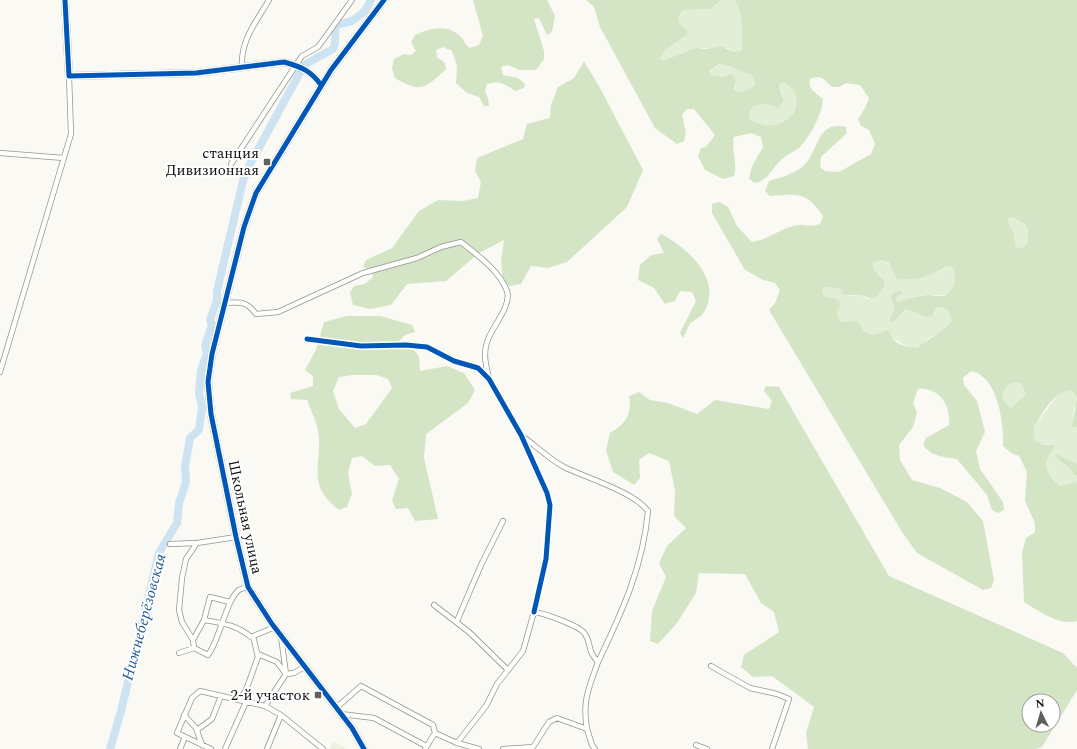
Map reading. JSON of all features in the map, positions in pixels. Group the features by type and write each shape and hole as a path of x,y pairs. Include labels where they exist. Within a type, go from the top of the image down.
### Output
{"street":[{"path":"0,372 64,158 71,126 65,0"},
{"path":"242,68 241,58 248,34 269,0"},
{"path":"231,164 302,56 318,47 352,0"},
{"name":"Школьная улица","path":"364,749 341,714 281,636 248,587 236,537 212,414 208,382 212,354 250,205 321,85 384,0"},
{"path":"69,76 196,73 284,62 296,65 313,74 321,85"},
{"path":"0,153 64,158"},
{"path":"225,303 240,302 249,305 256,314 278,312 363,273 416,258 441,247 461,242 484,260 507,291 506,306 490,334 486,347 486,363 489,379"},
{"path":"307,339 361,346 406,345 427,347 454,361 478,368 489,379 521,435 545,488 550,505 546,559 534,612 522,651 497,684 486,706 457,743"},
{"path":"521,435 564,466 640,502 648,511 645,539 637,572 619,619 598,662 586,699 584,711 587,729 595,749"},
{"path":"457,621 481,565 503,521"},
{"path":"170,544 196,543 236,537"},
{"path":"194,648 192,640 182,622 179,610 182,578 186,559 196,543"},
{"path":"179,653 194,648 208,655 214,647 230,602 239,590 248,587"},
{"path":"192,640 204,620 210,597 230,602"},
{"path":"434,605 457,621 508,670"},
{"path":"534,612 580,628 586,635 589,650 598,662"},
{"path":"204,620 223,623 242,629 251,637 275,627"},
{"path":"239,700 254,672 258,654 253,636"},
{"path":"265,706 286,674 281,636"},
{"path":"258,654 277,662 286,674"},
{"path":"711,666 750,688 777,694 789,699 772,749"},
{"path":"286,674 294,673 304,667"},
{"path":"336,708 361,686 433,725 435,733 426,747 374,718 341,714"},
{"path":"211,749 203,747 177,732 192,698 200,691 265,706 281,715 323,749"},
{"path":"197,730 212,719 221,696"},
{"path":"225,749 246,702"},
{"path":"184,715 197,730 203,747"},
{"path":"267,749 281,715"},
{"path":"504,749 533,747 550,722 557,718 587,729"},
{"path":"435,733 457,743 479,749"},
{"path":"180,749 185,737"},
{"path":"696,745 707,749"}],"green space":[{"path":"473,0 547,0 555,16 552,32 547,35 539,18 534,19 544,51 544,59 536,70 519,70 508,65 501,67 503,75 518,78 525,84 524,88 515,91 502,83 495,82 487,84 485,91 489,106 484,106 479,97 467,93 456,83 457,66 452,51 443,47 436,50 437,57 445,63 446,69 427,85 422,87 411,86 395,78 392,69 394,59 404,54 411,55 416,51 411,42 415,35 439,28 451,30 457,33 470,48 479,45 483,36"},
{"path":"586,0 721,0 710,9 683,10 680,14 679,22 688,32 686,36 665,50 660,59 663,61 696,48 706,49 721,46 734,52 740,51 742,48 741,17 734,0 1077,0 1077,398 1073,391 1061,393 1055,397 1034,427 1035,440 1043,445 1054,445 1054,449 1046,464 1051,477 1060,486 1077,482 1077,621 1070,622 1056,620 1024,602 1022,552 1026,538 1035,532 1035,523 1025,501 1027,472 1019,456 1011,453 1003,446 1002,425 998,402 988,382 980,375 971,371 963,378 964,385 977,401 985,432 976,451 980,469 1003,502 1004,510 998,513 992,510 987,495 957,459 934,454 923,445 926,438 949,425 946,404 938,394 925,389 918,389 913,403 917,413 913,427 899,445 900,460 912,480 940,488 967,502 983,521 994,580 991,588 983,590 917,553 902,532 769,310 775,303 780,290 775,283 763,280 745,270 712,213 712,204 719,202 728,207 737,226 752,242 764,239 793,226 813,226 820,224 823,216 806,198 795,195 770,196 765,191 769,181 794,172 807,162 823,133 828,128 836,126 846,127 847,133 821,157 820,167 825,171 839,172 871,154 875,144 869,130 861,126 858,119 869,98 860,85 846,83 839,87 833,87 819,77 810,79 809,82 811,88 823,99 821,111 815,125 803,144 781,160 767,177 754,183 749,178 752,166 763,147 761,137 751,133 734,137 734,176 723,179 705,170 698,156 701,148 706,147 715,135 694,109 687,109 682,114 686,133 684,141 677,144 655,128 600,27 594,7","holes":["719,64 726,65 751,75 754,78 755,84 748,90 738,92 733,89 736,81 733,75 730,74 724,77 711,75 709,71","780,83 785,83 793,91 797,100 795,109 790,116 783,122 773,125 762,124 750,119 749,112 754,106 765,104 778,108 784,100 779,87","1013,217 1025,224 1028,231 1027,243 1021,249 1016,247 1014,234 1008,223 1008,219","882,260 889,263 897,279 910,279 935,273 947,266 953,267 955,275 954,284 947,294 943,296 920,296 898,302 896,298 902,294 902,291 897,291 891,296 895,309 890,317 890,321 894,322 905,309 926,317 932,316 937,307 940,307 948,310 952,321 944,329 917,348 900,344 887,330 878,334 868,334 862,329 860,324 852,321 842,322 838,318 837,310 840,306 840,302 835,298 826,297 822,293 823,288 830,287 840,289 844,295 875,298 884,286 884,281 873,268 873,263","1016,382 1021,383 1026,394 1011,408 1002,397 1005,389 1010,384"]},
{"path":"721,0 734,0 739,10 741,17 742,48 740,51 734,52 728,48 696,48 667,61 660,59 665,50 686,36 685,28 679,25 678,20 683,10 710,9"},
{"path":"584,61 600,88 643,170 627,207 567,262 548,268 531,266 521,284 510,286 503,282 501,261 504,240 479,253 446,281 407,284 391,305 370,309 353,305 350,293 354,286 365,284 373,277 372,270 363,267 366,260 392,248 419,211 438,200 463,201 478,198 481,182 475,171 477,158 523,139 527,124 550,118 551,105 558,87 574,78"},
{"path":"719,64 726,65 751,75 754,78 755,84 748,90 738,92 733,89 730,74 725,77 711,75 709,72"},
{"path":"785,82 793,90 797,100 795,108 790,116 783,122 773,125 762,124 750,119 749,112 754,106 765,104 773,107 783,94 779,87 780,83"},
{"path":"1013,217 1025,224 1027,231 1028,237 1024,247 1021,250 1016,247 1014,234 1007,223 1008,219"},
{"path":"661,234 682,247 700,266 706,277 709,288 709,300 704,312 700,317 691,323 683,338 680,333 696,301 692,292 680,291 675,301 665,304 654,288 638,280 640,265 651,255 664,253 657,239"},
{"path":"882,260 889,264 907,280 938,272 947,266 953,267 955,280 950,293 942,295 918,296 898,302 896,298 897,291 894,302 895,309 890,317 905,309 915,313 932,316 937,307 948,310 950,315 952,321 945,331 928,339 917,349 905,345 888,336 868,335 852,321 842,322 838,318 837,310 840,306 835,298 826,297 821,293 823,288 830,287 840,289 844,295 859,295 869,299 881,276 873,268 873,263"},
{"path":"347,316 380,316 412,325 415,332 405,335 393,347 412,347 419,357 420,371 447,366 464,373 475,390 468,403 426,434 424,458 438,519 415,521 408,508 396,509 392,500 399,479 390,465 375,466 362,456 352,458 348,473 352,494 347,507 339,510 323,493 319,485 318,477 319,433 307,400 291,399 290,393 313,386 313,376 305,370 316,350 324,322","holes":["353,375 376,375 388,379 392,388 366,424 355,428 339,409 333,391 339,377"]},
{"path":"1016,382 1021,382 1026,394 1011,408 1002,397 1006,387"},
{"path":"766,386 779,387 889,576 1063,653 1077,668 1077,690 1061,716 1061,693 1021,693 1021,733 1051,733 1042,747 1036,749 808,749 806,733 814,707 772,676 753,677 741,667 744,655 779,632 774,612 761,603 745,574 699,573 696,593 677,623 658,644 650,641 652,611 666,577 659,563 667,546 686,528 674,516 675,490 669,461 649,453 639,460 640,478 634,485 613,472 606,450 610,433 620,426 627,418 630,408 629,396 639,392 650,400 668,403 697,414 715,400 769,409 772,401 764,391"},
{"path":"1066,390 1073,391 1077,398 1073,413 1074,428 1077,427 1077,482 1060,486 1052,477 1047,468 1048,460 1054,449 1048,444 1043,445 1035,440 1034,427 1059,393"},
{"path":"1077,398 1077,427 1074,428 1072,425"},
{"path":"1056,454 1077,464 1077,475 1074,475 1068,466 1055,456"},
{"path":"333,741 347,749 329,749"}],"waterway":[{"name":"Нижнеберёзовская","path":"110,749 121,711 159,553 177,523 179,503 186,482 185,466 190,438 199,430 202,407 199,393 201,370 207,353 205,346 212,325 210,320 217,300 217,291 243,181 249,166 304,65 333,49 335,43 336,25 352,21 365,11 371,0"}],"cycle path":[{"path":"65,0 69,76 196,73 284,62 306,70 314,76 321,85"},
{"path":"364,749 352,728 272,624 248,587 236,537 211,414 208,382 212,354 244,227 256,193 331,70 384,0"},
{"path":"307,339 361,346 406,345 427,347 454,361 478,368 489,379 521,435 547,493 550,505 546,559 534,612"}],"place":[{"name":"станция Дивизионная","path":"267,162"},
{"name":"2-й участок","path":"318,695"}]}
